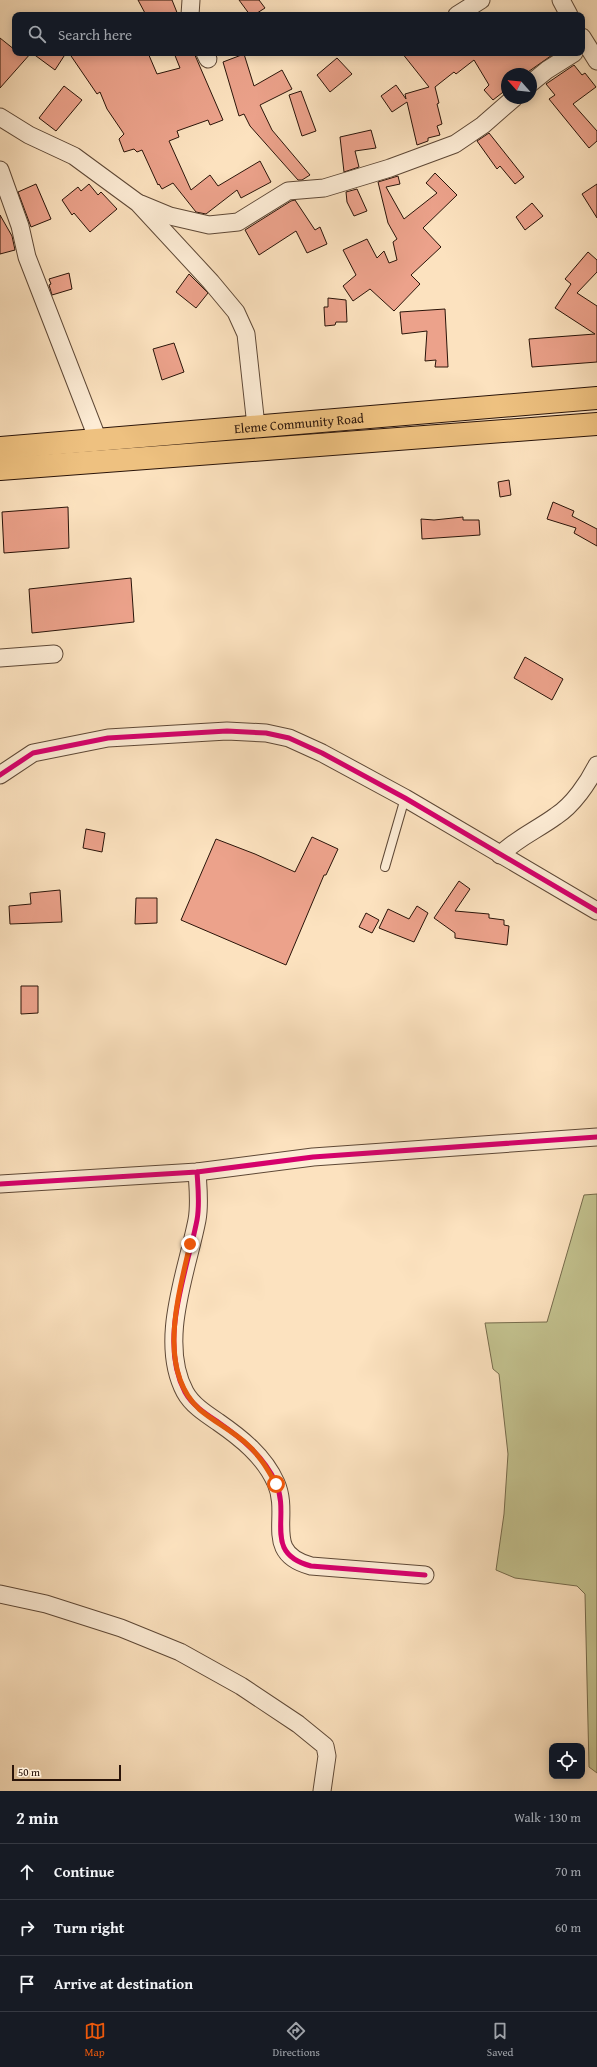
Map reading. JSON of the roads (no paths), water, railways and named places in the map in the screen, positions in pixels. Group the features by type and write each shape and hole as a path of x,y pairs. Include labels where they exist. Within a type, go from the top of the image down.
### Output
{"main road":[{"name":"Eleme Community Road","path":"0,448 597,398"},
{"name":"Eleme Community Road","path":"0,469 597,424"}],"street":[{"path":"190,12 191,0"},
{"path":"462,12 481,0"},
{"path":"561,0 567,12"},
{"path":"585,50 597,61"},
{"path":"537,78 567,56"},
{"path":"138,203 170,216 208,225 238,222 288,191 324,188 390,168 455,144 483,125 507,104"},
{"path":"0,117 29,135 74,156 138,203 211,282 236,312 246,334 256,426"},
{"path":"0,170 20,226 27,257 98,440"},
{"path":"0,658 54,654"},
{"path":"0,775 33,753 108,738 227,731 266,733 289,738 322,753 405,798 597,911"},
{"path":"500,855 512,842 557,816 577,795 597,765"},
{"path":"0,1184 197,1172 313,1157 597,1137"},
{"path":"197,1172 199,1198 197,1220 175,1310 176,1372 185,1393 200,1409 248,1445 265,1464 276,1484 280,1502 283,1548 291,1558 300,1563 311,1566 425,1574"},
{"path":"0,1594 46,1604 121,1628 180,1652 241,1686 308,1731 326,1746 327,1756 322,1791"}],"lane":[{"path":"385,867 405,798"}]}
